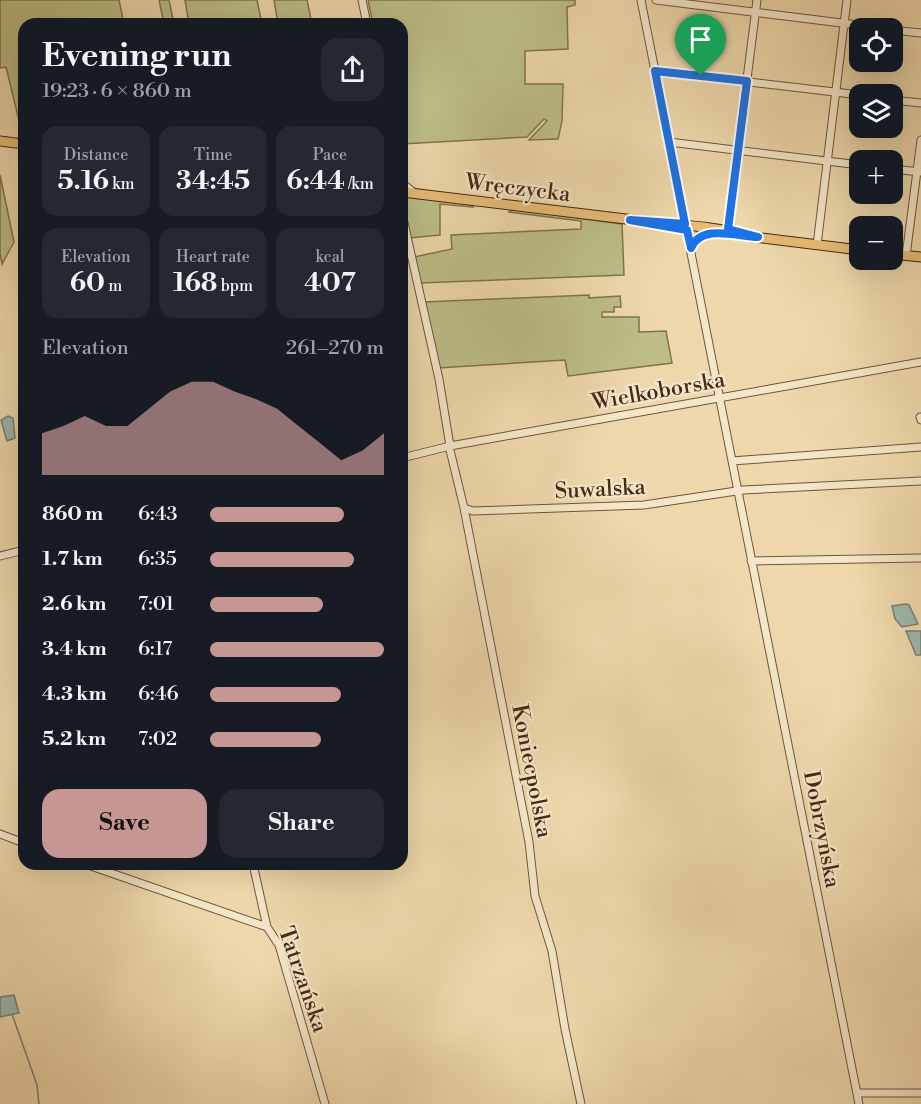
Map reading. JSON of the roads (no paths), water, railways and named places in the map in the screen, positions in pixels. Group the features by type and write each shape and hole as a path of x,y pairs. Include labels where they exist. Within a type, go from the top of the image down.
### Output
{"main road":[{"path":"0,141 18,143"},
{"name":"Wręczycka","path":"408,193 630,220 728,229 758,237"},
{"name":"Wręczycka","path":"689,226 708,233 849,248"},
{"path":"903,255 921,257"}],"street":[{"path":"362,0 366,18"},
{"name":"Dobrzyńska","path":"640,0 689,226 691,248 719,398 859,1104"},
{"path":"656,0 849,25"},
{"path":"728,229 757,0"},
{"path":"817,244 847,0"},
{"path":"903,31 921,33"},
{"path":"655,71 849,94"},
{"path":"903,101 921,103"},
{"path":"906,255 919,172 921,140"},
{"path":"669,142 849,164"},
{"path":"903,170 919,172"},
{"path":"408,187 417,194"},
{"path":"691,248 697,237 708,233"},
{"name":"Koniecpolska","path":"408,241 439,379 450,446 530,842 535,896 552,951 564,1029 581,1104"},
{"name":"Wielkoborska","path":"408,456 450,446 921,362"},
{"path":"732,461 921,447"},
{"name":"Suwalska","path":"464,508 473,511 644,505 675,498 738,491 921,481"},
{"path":"0,556 18,552"},
{"path":"751,561 921,558"},
{"path":"0,834 18,841"},
{"path":"102,870 267,927"},
{"name":"Tatrzańska","path":"254,870 267,927 279,945 325,1104"},
{"path":"857,1092 921,1093"}],"water":[{"path":"8,416 13,418 15,438 7,441 1,420"},
{"path":"909,605 918,624 902,627 895,619 892,606"},
{"path":"906,631 921,631 921,655 916,655"},
{"path":"14,995 19,1013 0,1017 0,997"}],"waterway":[{"path":"12,1014 37,1085 39,1104"}]}
